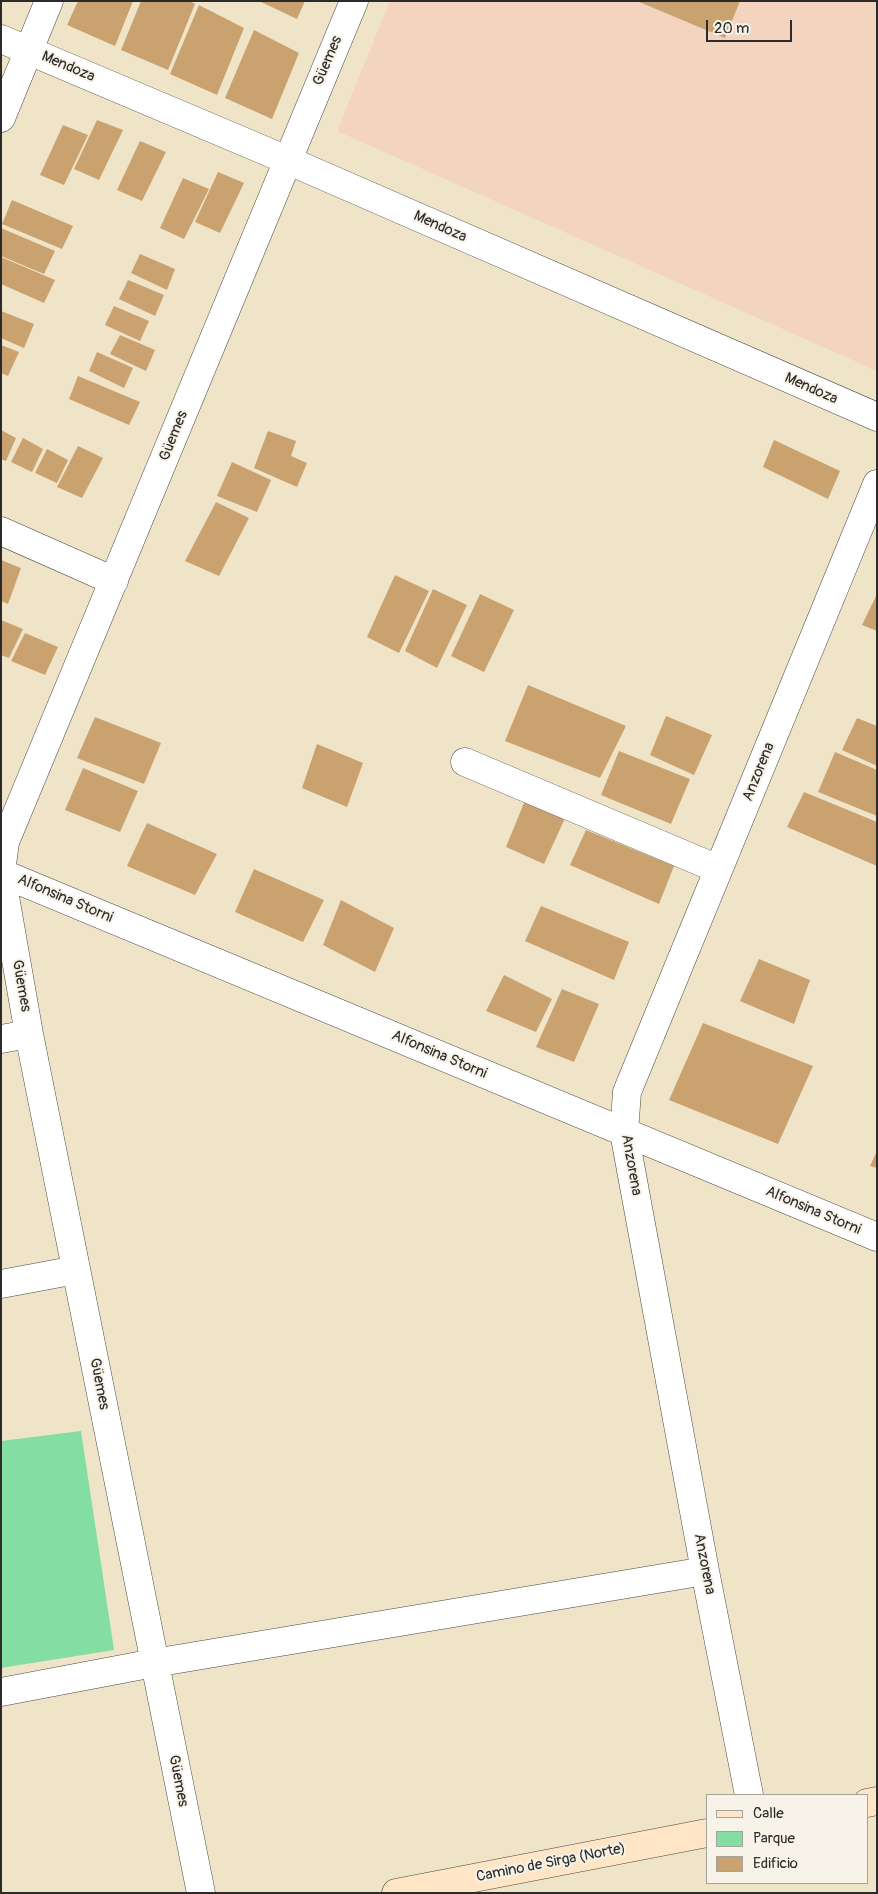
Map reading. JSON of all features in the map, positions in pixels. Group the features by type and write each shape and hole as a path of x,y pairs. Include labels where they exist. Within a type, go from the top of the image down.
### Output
{"main road":[{"name":"Camino de Sirga (Norte)","path":"396,1893 706,1832"}],"street":[{"path":"1,118 49,1"},
{"name":"Güemes","path":"201,1893 29,1034 1,873 5,842 354,1"},
{"name":"Mendoza","path":"1,39 287,160 877,417"},
{"name":"Anzorena","path":"748,1794 624,1132 628,1092 877,484"},
{"path":"1,531 114,581"},
{"path":"465,762 718,869"},
{"name":"Alfonsina Storni","path":"1,873 877,1237"},
{"path":"1,1039 29,1034"},
{"path":"1,1284 76,1270"},
{"path":"1,1692 154,1663 705,1571"}],"shaded area":[{"path":"390,1 877,1 877,371 337,131"}],"green space":[{"path":"81,1431 114,1650 1,1668 1,1441"}],"building":[{"path":"78,1 133,1 115,46 67,25"},
{"path":"141,1 190,1 195,4 168,70 121,50"},
{"path":"259,1 305,1 297,19"},
{"path":"637,1 740,1 725,38"},
{"path":"199,5 244,28 217,95 170,74"},
{"path":"254,30 299,53 272,119 225,98"},
{"path":"97,120 123,130 99,180 74,169"},
{"path":"63,125 88,135 64,185 40,175"},
{"path":"140,141 166,152 142,201 117,190"},
{"path":"218,172 244,183 220,233 195,222"},
{"path":"183,178 209,189 184,239 160,228"},
{"path":"12,200 73,226 62,249 2,224"},
{"path":"1,228 55,251 44,274 1,256"},
{"path":"140,254 175,269 167,290 131,273"},
{"path":"1,257 55,280 44,303 1,284"},
{"path":"128,280 164,295 155,316 119,299"},
{"path":"114,306 149,321 140,341 105,325"},
{"path":"1,311 34,324 24,348 1,338"},
{"path":"120,335 155,350 146,371 110,354"},
{"path":"1,345 19,352 8,376 1,373"},
{"path":"97,352 133,368 124,388 89,371"},
{"path":"78,376 140,402 129,425 69,399"},
{"path":"1,430 16,438 6,461 1,459"},
{"path":"268,431 296,441 291,456 307,463 297,487 254,468"},
{"path":"23,438 43,449 32,472 11,462"},
{"path":"774,440 840,471 828,499 763,467"},
{"path":"78,446 103,458 82,498 57,487"},
{"path":"47,449 68,460 57,483 35,473"},
{"path":"232,462 271,480 257,512 217,496"},
{"path":"216,502 249,518 219,576 185,561"},
{"path":"1,560 21,568 8,604 1,601"},
{"path":"395,575 429,591 399,653 367,637"},
{"path":"433,589 467,605 437,668 405,651"},
{"path":"480,594 514,610 484,672 451,656"},
{"path":"877,594 877,631 862,625"},
{"path":"1,620 23,629 9,658 1,655"},
{"path":"25,633 58,647 45,675 11,661"},
{"path":"528,685 626,726 600,778 505,741"},
{"path":"666,716 712,735 694,775 650,755"},
{"path":"95,717 161,743 144,784 77,758"},
{"path":"857,718 877,726 877,766 842,750"},
{"path":"317,744 363,763 347,807 302,788"},
{"path":"619,751 690,779 671,824 601,795"},
{"path":"835,752 877,770 877,816 818,792"},
{"path":"83,768 138,791 120,832 65,810"},
{"path":"804,792 877,822 877,866 787,827"},
{"path":"526,798 566,816 544,864 506,847"},
{"path":"147,823 217,854 195,895 127,866"},
{"path":"586,830 674,866 659,904 570,865"},
{"path":"254,869 324,900 303,942 235,912"},
{"path":"341,900 394,928 375,972 323,945"},
{"path":"541,906 629,942 614,980 525,941"},
{"path":"759,959 810,980 794,1024 740,1001"},
{"path":"504,975 552,999 536,1032 486,1011"},
{"path":"562,989 599,1004 574,1062 536,1047"},
{"path":"703,1023 813,1066 778,1144 669,1100"},
{"path":"877,1151 877,1168 870,1166"}]}
